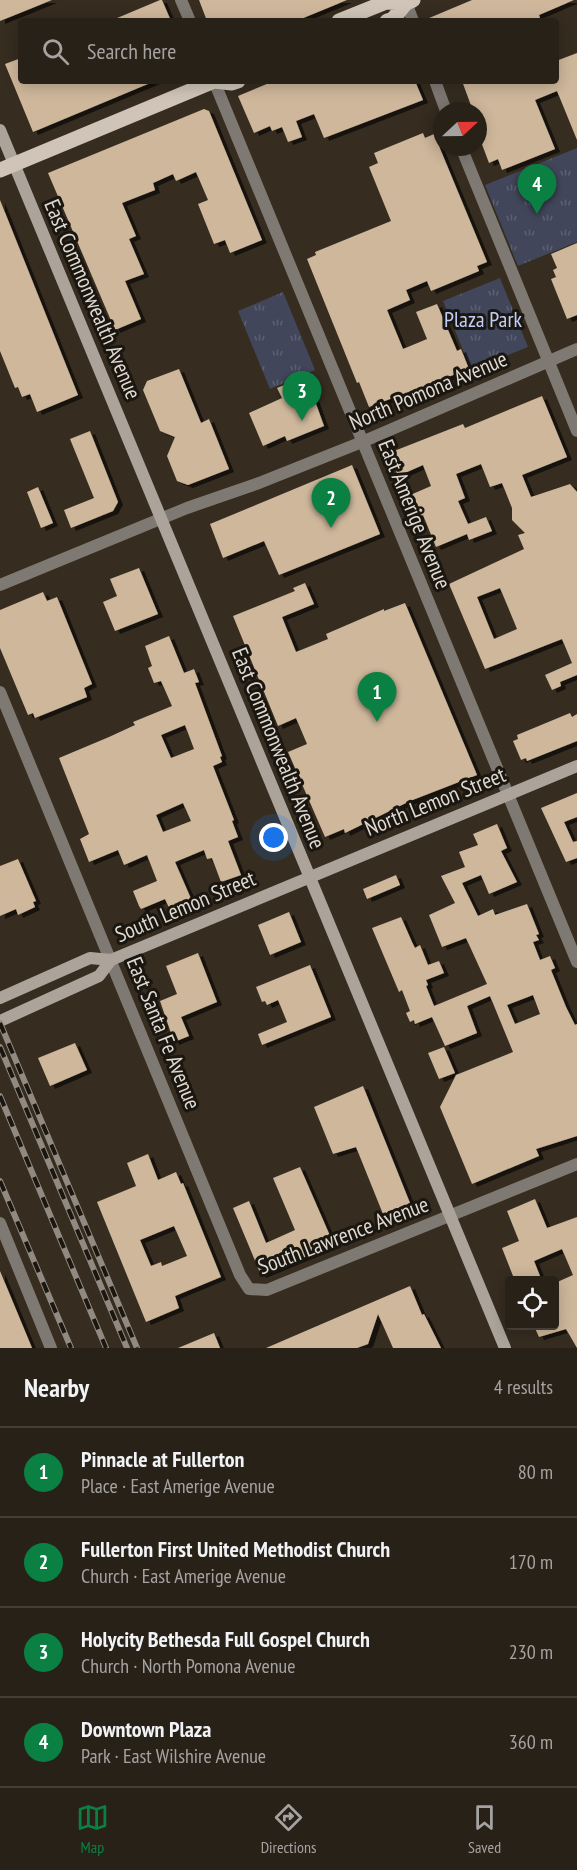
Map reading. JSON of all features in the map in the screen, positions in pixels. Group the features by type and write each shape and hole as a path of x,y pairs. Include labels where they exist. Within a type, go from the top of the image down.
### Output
{"main road":[{"path":"347,18 387,2 408,1"},
{"path":"394,18 408,1"},
{"path":"7,167 207,84"},
{"name":"East Commonwealth Avenue","path":"0,130 7,167 161,519 505,1348"},
{"name":"North Lemon Street","path":"309,876 577,766"},
{"name":"South Lemon Street","path":"0,998 90,958 111,960 309,876"},
{"name":"South Lemon Street","path":"0,1021 99,976 111,960"}],"street":[{"path":"181,0 188,18"},
{"path":"408,1 412,18"},
{"name":"East Amerige Avenue","path":"215,84 577,962"},
{"path":"436,84 443,102"},
{"path":"465,156 577,431"},
{"name":"North Pomona Avenue","path":"0,585 161,519 362,442 577,349"},
{"name":"East Santa Fe Avenue","path":"0,692 240,1275 249,1289"},
{"name":"South Lawrence Avenue","path":"249,1289 267,1290 577,1164"},
{"path":"0,1223 51,1348"}],"green space":[{"path":"577,148 577,242 518,266 485,185"},
{"name":"Plaza Park","path":"500,278 528,347 471,370 443,301"},
{"path":"283,292 315,370 270,389 238,311"}],"building":[{"path":"0,0 52,0 0,21"},
{"path":"160,0 170,18 117,18"},
{"path":"199,0 347,0 303,18 206,18"},
{"path":"472,0 574,0 539,15 540,18 429,18"},
{"path":"577,53 577,140 557,91 535,100 555,149 502,170 498,159 489,163 486,156 487,102 470,102 463,84 559,84 559,60"},
{"path":"18,59 18,84 148,84 33,132 5,64"},
{"path":"267,84 416,84 423,100 324,138 314,114 296,121 302,137 288,142 282,127 272,131 270,126 254,133 238,96"},
{"path":"204,109 209,111 262,240 230,253 225,240 214,244 198,204 208,200 196,172 176,181 173,174 153,183 155,190 122,203 136,236 129,239 144,274 125,281 141,319 115,330 48,173"},
{"path":"423,133 425,138 433,134 433,156 443,156 487,262 477,266 479,271 431,291 427,281 406,290 410,300 387,310 403,349 427,339 416,312 437,304 457,351 461,349 469,369 369,407 307,259 316,255 315,252 391,221 369,167 378,163 374,153"},
{"path":"0,200 78,395 37,412 30,394 22,397 18,387 15,388 0,351"},
{"path":"577,243 577,315 567,319 551,279 556,277 553,270 557,268 551,254"},
{"path":"179,369 201,423 209,419 229,469 188,485 177,481 167,456 175,437 160,431 143,390 147,381"},
{"path":"306,376 324,426 287,441 285,436 263,446 249,413 282,398 277,388"},
{"path":"542,396 567,457 522,475 531,497 570,484 577,492 577,675 560,682 561,686 552,690 545,675 572,663 562,639 485,669 449,584 524,549 518,535 525,533 512,520 512,508 502,483 490,487 481,464 456,474 465,498 458,501 468,524 486,517 492,531 469,540 467,534 436,547 423,515 416,518 408,496 431,486 423,465 398,476 389,453 463,424 465,428","holes":["500,588 517,629 494,639 477,597"]},
{"path":"90,431 118,502 113,511 71,528 64,510 94,498 70,439"},
{"path":"352,465 380,534 279,575 264,541 223,558 210,524"},
{"path":"38,487 53,523 41,528 27,492"},
{"path":"139,568 158,614 115,631 103,602 117,596 110,579"},
{"path":"305,583 314,604 282,617 296,652 328,639 326,634 384,609 384,611 405,603 477,775 410,801 345,833 344,829 325,837 288,752 307,744 296,718 278,726 233,616 295,591 293,588"},
{"path":"43,592 47,601 57,597 92,684 84,688 87,697 35,718 33,713 28,715 0,648 0,610"},
{"path":"169,636 184,673 194,669 199,682 195,683 222,756 220,757 222,762 213,766 234,820 232,821 238,837 228,841 241,875 221,882 212,858 207,859 204,850 175,862 192,901 170,910 165,899 141,909 139,906 133,891 157,881 147,855 124,865 118,850 89,862 80,839 89,834 59,758 109,737 135,725 133,722 172,706 161,681 154,683 148,668 152,666 145,646","holes":["185,725 194,749 171,758 161,735","183,803 191,821 163,832 156,815"]},
{"path":"570,713 572,717 577,714 577,741 527,761 526,758 521,760 513,741 518,739 517,735"},
{"path":"577,793 577,817 564,822 573,842 577,841 577,858 566,862 541,808"},
{"path":"497,824 507,848 501,851 517,882 489,894 481,875 462,883 478,916 493,909 495,915 527,904 539,934 536,935 539,940 533,942 540,960 550,956 555,968 551,970 566,1007 575,1025 577,1024 577,1136 536,1149 539,1156 472,1184 440,1107 456,1075 513,1052 490,996 467,1006 477,1033 445,1046 432,1017 415,1024 414,1020 410,1022 406,1013 410,1011 402,990 399,992 372,928 401,917 415,948 420,945 428,965 439,961 444,973 426,980 434,1006 487,984 466,938 442,947 429,915 455,903 441,876 465,867 459,852 478,845 473,834","holes":["533,995 540,1014 515,1024 507,1005"]},
{"path":"18,859 36,901 33,902 35,907 18,915 16,909 0,916 0,866"},
{"path":"396,875 400,885 367,899 363,889"},
{"path":"289,912 301,942 270,955 258,925"},
{"path":"198,953 217,1002 181,1017 189,1036 174,1042 160,1001 177,994 166,966"},
{"path":"310,965 331,1017 262,1045 258,1034 287,1022 278,1000 267,1005 265,1001 262,1002 256,987"},
{"path":"75,1043 87,1070 50,1086 38,1058"},
{"path":"444,1047 455,1073 439,1079 428,1053"},
{"path":"363,1086 412,1208 385,1219 356,1147 333,1154 314,1107"},
{"path":"148,1154 158,1180 176,1172 181,1184 183,1183 221,1277 175,1296 179,1308 146,1322 97,1202 136,1186 127,1163","holes":["174,1226 187,1256 162,1266 161,1262 151,1266 140,1240"]},
{"path":"300,1167 334,1245 261,1275 233,1208 249,1201 266,1243 295,1230 273,1178"},
{"path":"535,1199 547,1228 577,1217 577,1348 566,1329 539,1337 536,1330 559,1330 559,1281 573,1275 562,1249 534,1261 540,1276 513,1276 502,1248 519,1241 507,1211"},
{"path":"0,1271 32,1348 0,1348"},
{"path":"410,1286 422,1315 424,1314 441,1348 393,1348 378,1314 368,1344 357,1348 266,1348"},
{"path":"214,1333 220,1348 178,1348"}],"railway":[{"path":"0,1023 137,1348"},
{"path":"0,1047 127,1348"},
{"path":"0,1096 106,1348"},
{"path":"0,1181 71,1348"}],"place":[{"name":"Downtown Plaza","path":"537,214"},
{"name":"Holycity Bethesda Full Gospel Church","path":"302,421"},
{"name":"Fullerton First United Methodist Church","path":"331,528"},
{"name":"Pinnacle at Fullerton","path":"377,722"}]}
